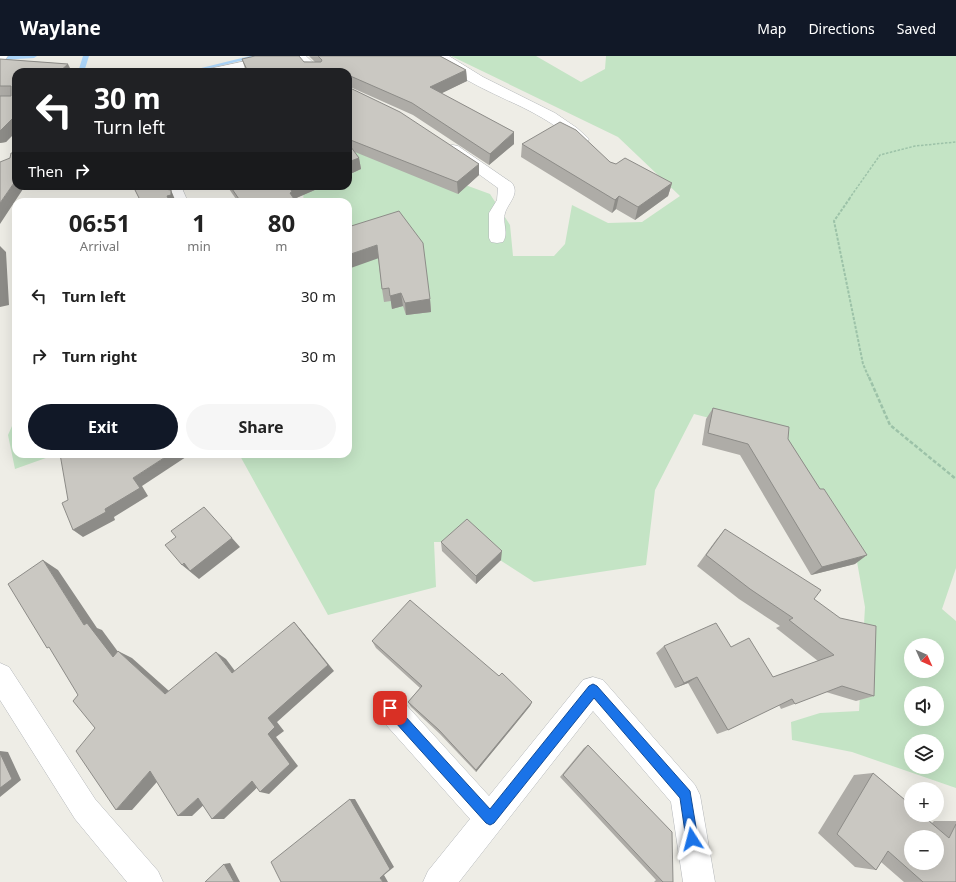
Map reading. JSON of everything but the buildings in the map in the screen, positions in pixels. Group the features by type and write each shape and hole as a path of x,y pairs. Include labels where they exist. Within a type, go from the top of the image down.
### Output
{"street":[{"path":"232,68 285,56"},
{"path":"299,56 312,68"},
{"path":"441,56 457,68 569,128 592,149"},
{"path":"439,140 506,186 506,200 497,213 497,238"},
{"path":"0,676 85,809 147,882"},
{"path":"439,882 593,690 685,795 699,882"},
{"path":"390,708 490,819"}],"path":[{"path":"956,142 915,146 880,155 834,221 863,364 890,425 956,479"}],"green space":[{"path":"451,56 536,56 581,82 605,69 606,56 956,56 956,568 942,609 956,621 956,788 944,784 944,782 939,782 916,774 944,774 944,734 904,734 904,770 852,752 792,740 791,722 820,713 859,711 865,607 856,556 782,437 694,414 655,490 646,565 534,582 472,542 434,542 436,587 328,615 241,458 352,458 352,198 304,198 300,190 352,190 352,143 490,194 510,225 513,256 554,256 565,244 572,205 608,223 642,222 680,196 618,137"},
{"path":"12,426 12,454 8,435"},
{"path":"13,458 46,458 15,469"}],"waterway":[{"path":"0,58 34,56"},
{"path":"82,68 86,56"},
{"path":"205,68 257,56"}],"route":[{"path":"390,708 490,819 593,690 685,795 692,839"}]}
